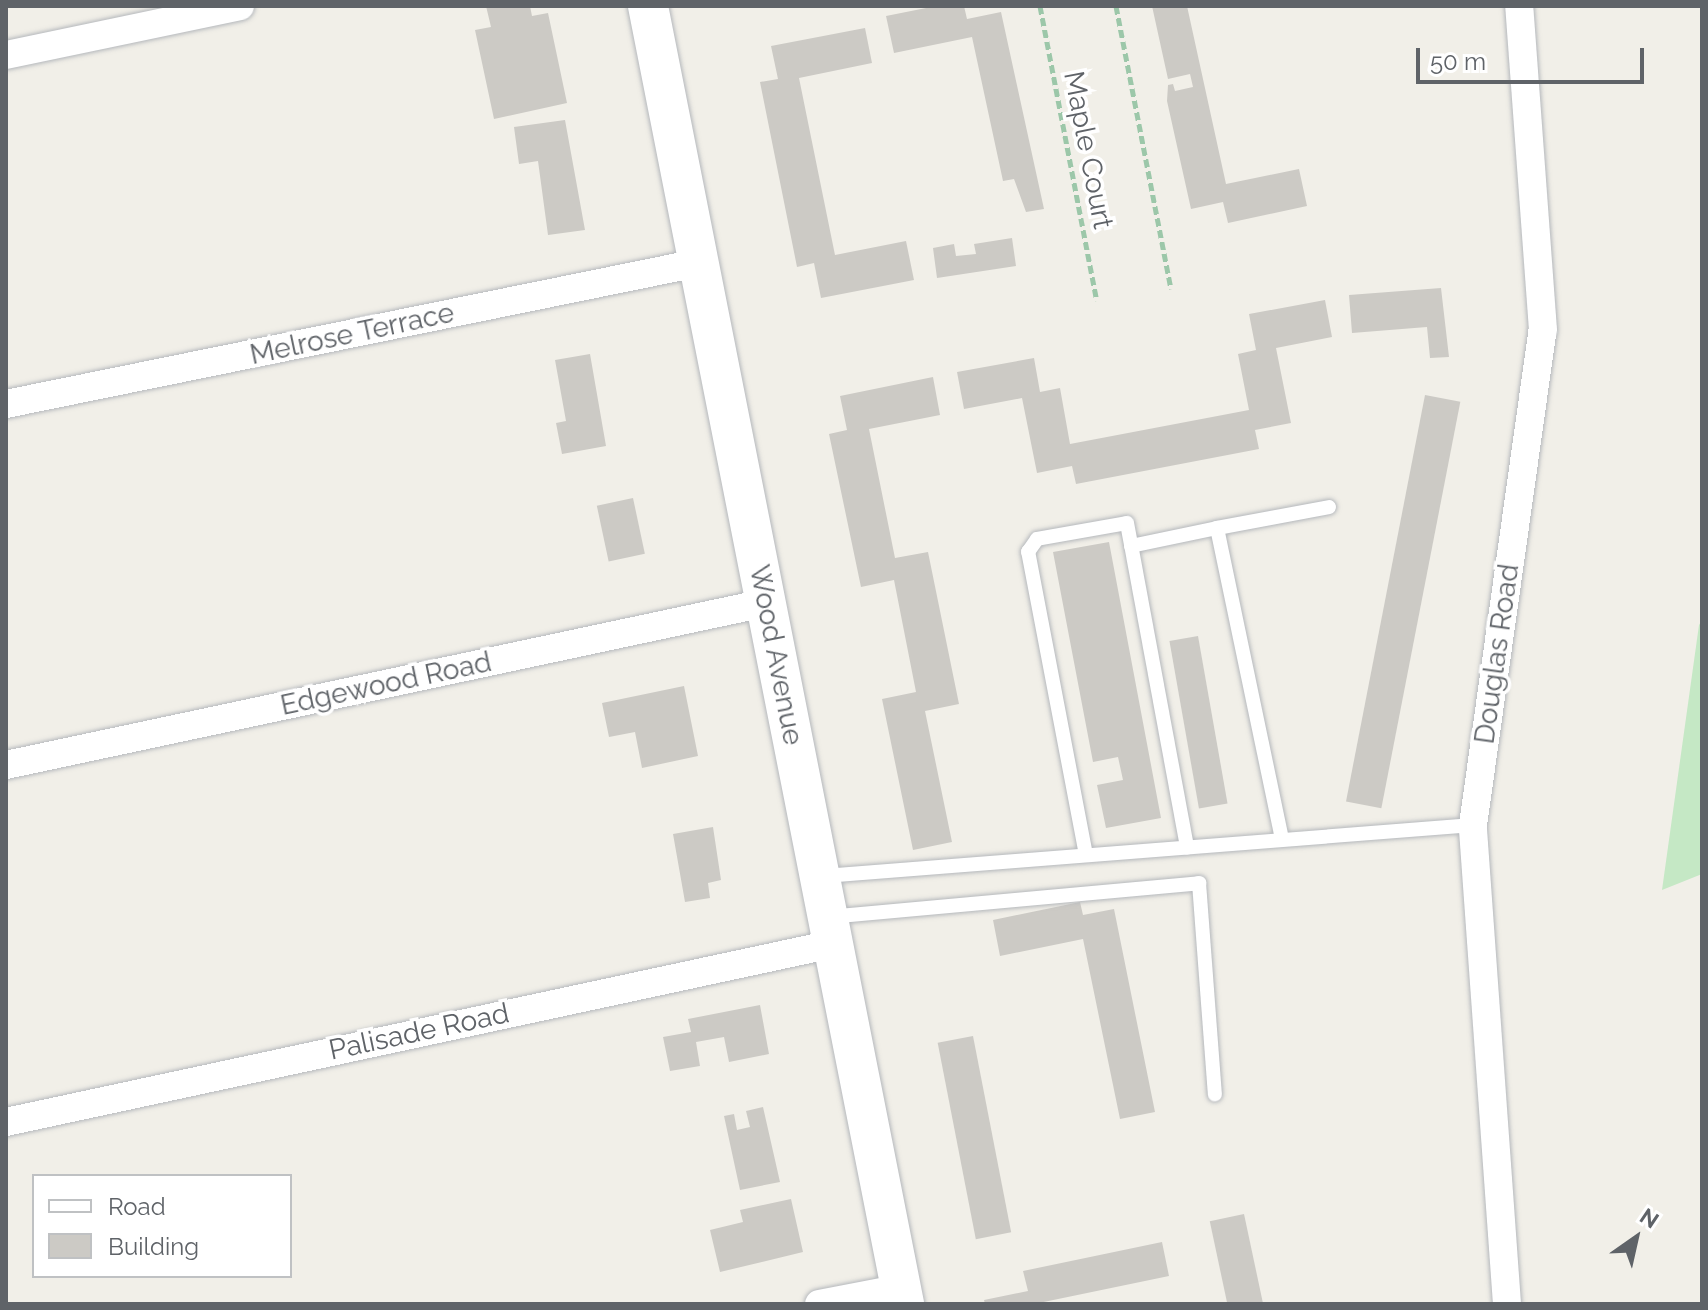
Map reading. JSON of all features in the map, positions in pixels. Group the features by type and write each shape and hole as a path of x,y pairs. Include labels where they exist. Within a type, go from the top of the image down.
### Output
{"main road":[{"name":"Wood Avenue","path":"648,6 903,1296"}],"street":[{"path":"6,55 240,6"},
{"name":"Douglas Road","path":"1507,1304 1473,825 1543,330 1519,6"},
{"name":"Melrose Terrace","path":"6,404 698,263"},
{"name":"Edgewood Road","path":"6,765 765,603"},
{"name":"Palisade Road","path":"6,1122 831,931"},
{"path":"819,1304 903,1296"}],"lane":[{"path":"1131,546 1329,507"},
{"path":"1086,855 1028,552 1037,539 1127,523 1187,847"},
{"path":"1217,528 1282,839"},
{"path":"820,876 1473,825"},
{"path":"831,931 1199,883 1215,1094"}],"path":[{"name":"Maple Court","path":"1040,6 1097,301"},
{"path":"1116,6 1171,289"}],"green space":[{"path":"1702,620 1702,874 1662,890 1699,625"}],"building":[{"path":"486,6 530,6 532,16 548,13 567,103 494,119 475,30 491,27"},
{"path":"936,6 964,6 967,19 1001,12 1044,209 1026,212 1014,179 1003,181 972,37 894,53 886,16"},
{"path":"1152,6 1187,6 1226,184 1299,169 1307,206 1228,223 1223,202 1191,209 1167,101 1168,85 1173,84 1175,91 1193,87 1190,74 1168,79"},
{"path":"865,28 872,63 799,78 835,255 906,241 914,280 821,298 814,263 797,267 760,82 778,79 771,46"},
{"path":"565,120 585,230 548,235 538,161 519,164 514,127"},
{"path":"1012,238 1016,266 937,278 933,248 954,244 956,256 976,254 974,244"},
{"path":"1441,288 1449,357 1430,358 1427,327 1352,333 1349,295"},
{"path":"1325,300 1332,337 1276,348 1291,423 1255,430 1259,449 1076,484 1072,466 1037,473 1022,398 964,409 957,372 1034,358 1040,392 1060,388 1070,444 1249,410 1238,354 1256,350 1249,314"},
{"path":"590,354 606,446 562,454 556,423 566,421 555,360"},
{"path":"933,377 940,415 869,429 895,558 928,552 959,704 925,711 952,842 913,850 882,699 916,692 894,580 861,587 829,434 847,430 840,396"},
{"path":"1425,395 1460,402 1381,808 1346,801"},
{"path":"633,498 645,554 609,561 597,506"},
{"path":"1109,542 1161,818 1106,828 1097,785 1123,780 1118,757 1093,762 1053,552"},
{"path":"1198,636 1228,803 1199,808 1169,641"},
{"path":"684,686 698,756 642,768 635,732 609,737 602,703"},
{"path":"713,827 721,880 708,883 710,898 685,902 673,834"},
{"path":"1080,902 1083,915 1114,909 1155,1112 1120,1119 1083,939 1000,956 993,920"},
{"path":"760,1005 769,1054 729,1062 724,1037 696,1042 700,1066 670,1071 663,1037 691,1032 688,1019"},
{"path":"973,1036 1011,1232 976,1239 938,1043"},
{"path":"763,1107 780,1182 740,1190 724,1116 734,1114 737,1130 750,1127 746,1111"},
{"path":"791,1199 803,1252 720,1272 710,1230 743,1222 740,1210"},
{"path":"1244,1214 1263,1304 1227,1304 1210,1221"},
{"path":"1162,1242 1169,1276 1034,1304 985,1304 984,1300 1028,1291 1023,1271"}]}
